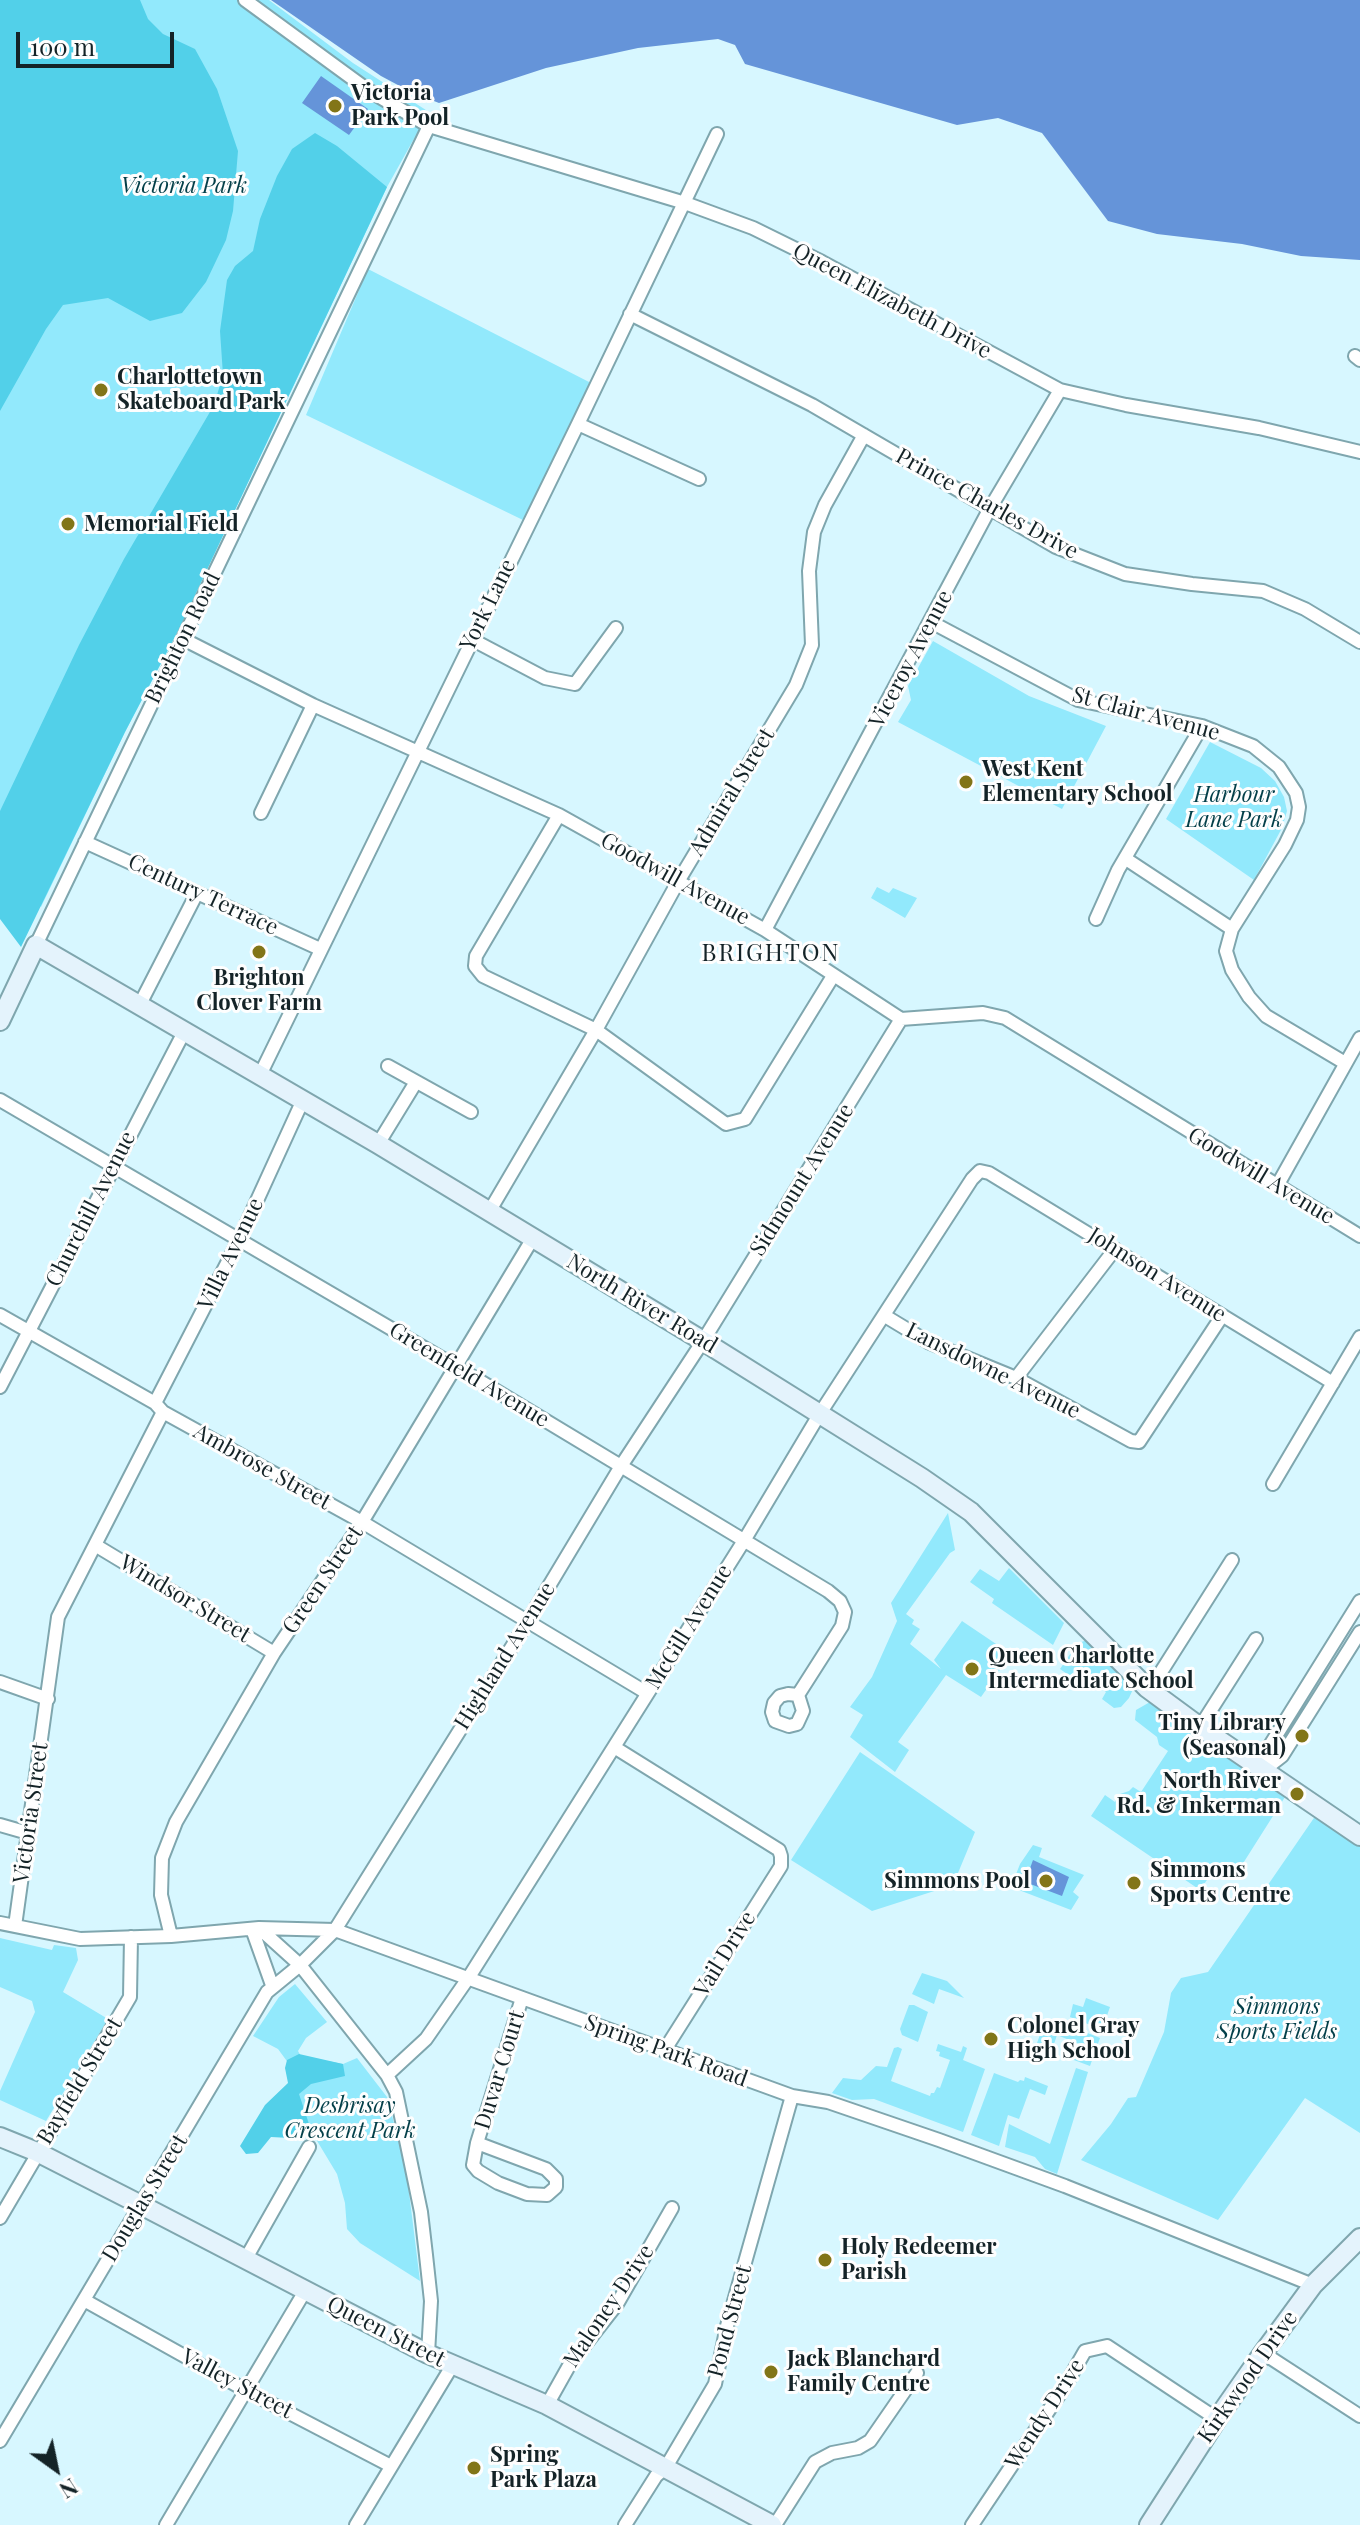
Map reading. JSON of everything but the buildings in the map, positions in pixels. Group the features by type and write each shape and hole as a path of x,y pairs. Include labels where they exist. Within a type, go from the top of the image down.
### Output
{"main road":[{"name":"North River Road","path":"36,945 378,1144 922,1478 971,1512 1147,1688 1360,1836"},
{"name":"Brighton Road","path":"0,1021 36,945"},
{"name":"Queen Street","path":"0,2137 37,2152 452,2366 547,2405 765,2523"},
{"name":"Kirkwood Drive","path":"1149,2525 1263,2353 1313,2285 1360,2238"}],"street":[{"path":"234,0 369,97 427,130"},
{"path":"245,0 427,130"},
{"name":"Queen Elizabeth Drive","path":"427,130 685,203 753,228 1060,390 1288,434 1360,452"},
{"name":"Brighton Road","path":"36,945 427,130"},
{"name":"York Lane","path":"259,1077 717,134"},
{"name":"Prince Charles Drive","path":"630,314 812,405 1056,547 1125,574 1263,591 1305,609 1360,642"},
{"name":"Viceroy Avenue","path":"765,930 989,510 1060,390"},
{"path":"578,424 699,479"},
{"name":"Admiral Street","path":"489,1212 596,1030 679,880 796,685 812,645 809,571 814,532 825,505 864,435"},
{"name":"St Clair Avenue","path":"931,622 1078,700 1202,726 1245,742 1268,756 1288,779 1299,807 1293,830 1232,929"},
{"path":"471,639 545,678 575,684 616,628"},
{"name":"Goodwill Avenue","path":"183,639 313,705 559,815 765,930 901,1019 983,1013 1005,1018 1360,1236"},
{"path":"261,813 313,705"},
{"path":"1096,919 1118,870 1202,726"},
{"path":"559,815 476,956 475,966 483,976 596,1030 726,1124 745,1119 833,976"},
{"name":"Century Terrace","path":"85,842 320,949"},
{"path":"1126,859 1232,929 1226,951 1232,970 1249,997 1266,1016 1345,1063"},
{"path":"139,1006 197,893"},
{"name":"Sidmount Avenue","path":"703,1341 901,1019"},
{"name":"Churchill Avenue","path":"0,1387 184,1032"},
{"path":"1277,1186 1360,1038"},
{"path":"388,1066 471,1112"},
{"path":"378,1144 416,1082"},
{"name":"Greenfield Avenue","path":"0,1100 455,1366 828,1591 840,1601 845,1612 842,1626 798,1695"},
{"name":"Villa Avenue","path":"48,1699 58,1617 95,1545 302,1102"},
{"name":"Johnson Avenue","path":"980,1171 989,1173 1333,1383"},
{"name":"McGill Avenue","path":"387,2075 432,2032 469,1977 745,1539 819,1415 980,1171"},
{"name":"Green Street","path":"171,1936 161,1895 162,1858 176,1822 274,1653 362,1522 533,1238"},
{"path":"1016,1378 1115,1249"},
{"name":"Ambrose Street","path":"0,1315 362,1522 647,1693"},
{"name":"Lansdowne Avenue","path":"885,1316 939,1347 1016,1378 1131,1441 1139,1442 1222,1316"},
{"path":"1273,1484 1360,1337"},
{"name":"Highland Avenue","path":"300,1965 335,1930 621,1466 703,1341"},
{"name":"Windsor Street","path":"95,1545 274,1653"},
{"path":"1147,1688 1161,1672 1232,1560"},
{"path":"1264,1770 1269,1747 1355,1621 1360,1601"},
{"path":"1264,1770 1282,1756 1360,1632"},
{"path":"1200,1727 1256,1639"},
{"path":"0,1682 48,1699"},
{"name":"Victoria Street","path":"15,1926 48,1699"},
{"name":"Vail Drive","path":"614,1747 779,1850 781,1856 781,1866 664,2051"},
{"path":"0,1825 28,1833"},
{"name":"Spring Park Road","path":"0,1923 80,1939 255,1929 335,1930 792,2096 828,2102 939,2140 1065,2186 1313,2285"},
{"path":"255,1929 300,1965 387,2075 396,2092 421,2212 431,2301 428,2354"},
{"path":"255,1929 272,1985"},
{"name":"Bayfield Street","path":"0,2218 130,1997 131,1937"},
{"name":"Douglas Street","path":"0,2441 272,1985 300,1965"},
{"name":"Duvar Court","path":"477,2143 546,2169 556,2179 556,2187 547,2195 538,2196 498,2183 473,2165 477,2143 522,1998"},
{"name":"Pond Street","path":"625,2525 656,2476 666,2467 715,2384 727,2326 792,2096"},
{"path":"245,2260 309,2147"},
{"name":"Maloney Drive","path":"547,2405 570,2364 617,2304 672,2208"},
{"path":"166,2525 305,2291"},
{"name":"Valley Street","path":"84,2300 247,2391 391,2466"},
{"name":"Wendy Drive","path":"972,2525 1085,2351 1107,2346 1217,2419"},
{"path":"1263,2353 1360,2416"},
{"path":"356,2525 452,2366"},
{"path":"765,2523 815,2462 870,2441 917,2373"}],"green space":[{"name":"Victoria Park","path":"0,0 269,0 353,63 429,112 387,187 180,627 125,732 41,907 0,850"},
{"path":"0,0 140,0 148,19 163,34 195,49 217,89 238,151 233,211 226,240 206,282 182,313 150,321 108,298 63,305 0,411"},
{"path":"315,133 337,146 387,187 180,627 125,732 21,947 0,919 0,811 79,645 124,559 214,405 223,375 220,331 227,280 235,266 253,251 260,219 277,176 292,149"},
{"path":"368,269 591,383 523,520 306,415"},
{"path":"933,641 1029,696 1106,726 1062,809 898,722 911,700 908,686"},
{"name":"Harbour Lane Park","path":"1210,742 1261,768 1275,781 1284,797 1287,811 1282,828 1254,880 1166,819"},
{"path":"877,887 889,893 893,888 917,898 905,918 871,898"},
{"path":"948,1513 955,1550 906,1614 914,1620 912,1624 920,1629 910,1644 941,1669 934,1660 962,1621 1011,1654 981,1697 946,1675 898,1742 909,1750 895,1772 850,1737 863,1715 850,1707 872,1677 897,1621 891,1603"},
{"path":"1009,1568 1064,1623 1053,1645 992,1603 994,1599 970,1582 980,1569 999,1581"},
{"path":"1091,1641 1134,1687 1121,1707 1114,1708 1102,1699 1106,1692 1075,1670 1070,1676 1060,1669 1077,1644"},
{"path":"1150,1702 1156,1703 1283,1791 1285,1797 1235,1876 1226,1879 1211,1874 1200,1890 1091,1816 1105,1795 1115,1802 1120,1794 1133,1787 1141,1792 1168,1751 1159,1745 1157,1737 1135,1720 1136,1710"},
{"path":"860,1752 975,1832 953,1885 872,1911 791,1860"},
{"name":"Simmons Sports Fields","path":"1316,1815 1360,1845 1360,2133 1305,2098 1218,2220 1081,2160 1128,2098 1136,2097 1164,2032 1171,1993 1181,1978 1208,1972"},
{"name":"Simmons Pool","path":"1033,1845 1042,1848 1039,1857 1084,1875 1073,1892 1079,1897 1071,1910 1011,1887 1020,1864"},
{"path":"0,1938 52,1950 54,1945 76,1948 78,1960 63,1992 108,2019 46,2121 0,2100 0,2091 35,2012 32,2001 0,1987"},
{"path":"922,1973 947,1981 964,1998 939,1989 934,2004 912,1994"},
{"name":"Desbrisay Crescent Park","path":"295,1984 327,2022 306,2038 298,2051 307,2067 317,2069 328,2061 343,2064 357,2058 387,2097 406,2168 420,2281 360,2243 347,2229 345,2203 337,2174 296,2106 292,2093 303,2083 278,2049 253,2036 279,1997"},
{"path":"1086,1998 1110,2007 1103,2027 1098,2028 1070,2017 1073,2004 1083,2007"},
{"path":"909,2005 928,2012 918,2042 902,2035 900,2029"},
{"path":"1075,2028 1100,2038 1090,2066 1074,2060 1079,2044 1057,2035 1053,2047 1037,2043 1041,2032"},
{"path":"938,2044 961,2052 963,2046 967,2048 963,2060 985,2069 963,2132 874,2099 852,2100 832,2093 843,2078 861,2080 876,2066 887,2067 894,2048 898,2047 902,2049 891,2081 930,2096 937,2087 940,2088 950,2060 939,2056 940,2052 936,2051"},
{"path":"299,2054 343,2064 345,2076 311,2084 299,2094 309,2124 290,2138 271,2137 258,2153 246,2154 240,2146 265,2105 288,2083 287,2060"},
{"path":"1076,2068 1088,2072 1057,2174 1045,2169 1035,2157 1005,2147 1009,2124 1050,2144"},
{"path":"994,2073 1018,2082 1024,2081 1025,2077 1048,2086 1045,2095 1030,2089 1019,2119 1008,2115 999,2146 971,2135"}],"shaded area":[{"path":"271,0 1360,0 1360,260 1301,256 1242,244 1157,234 1108,221 1042,133 998,118 957,125 745,64 735,45 718,39 638,48 546,68 439,103 381,76"},
{"name":"Victoria Park Pool","path":"321,76 368,109 349,135 302,103"},
{"path":"1033,1860 1069,1877 1062,1896 1025,1882"}],"place":[{"name":"Victoria Park Pool","path":"335,106"},
{"name":"Charlottetown Skateboard Park","path":"101,390"},
{"name":"Memorial Field","path":"68,524"},
{"name":"West Kent Elementary School","path":"966,782"},
{"name":"Brighton Clover Farm","path":"259,952"},
{"name":"Queen Charlotte Intermediate School","path":"972,1669"},
{"name":"Tiny Library (Seasonal)","path":"1302,1736"},
{"name":"North River Rd. & Inkerman","path":"1297,1794"},
{"name":"Simmons Pool","path":"1046,1881"},
{"name":"Simmons Sports Centre","path":"1134,1883"},
{"name":"Colonel Gray High School","path":"991,2039"},
{"name":"Holy Redeemer Parish","path":"825,2260"},
{"name":"Jack Blanchard Family Centre","path":"771,2372"},
{"name":"Spring Park Plaza","path":"474,2468"}],"district":[{"name":"BRIGHTON","path":"771,954"}]}
